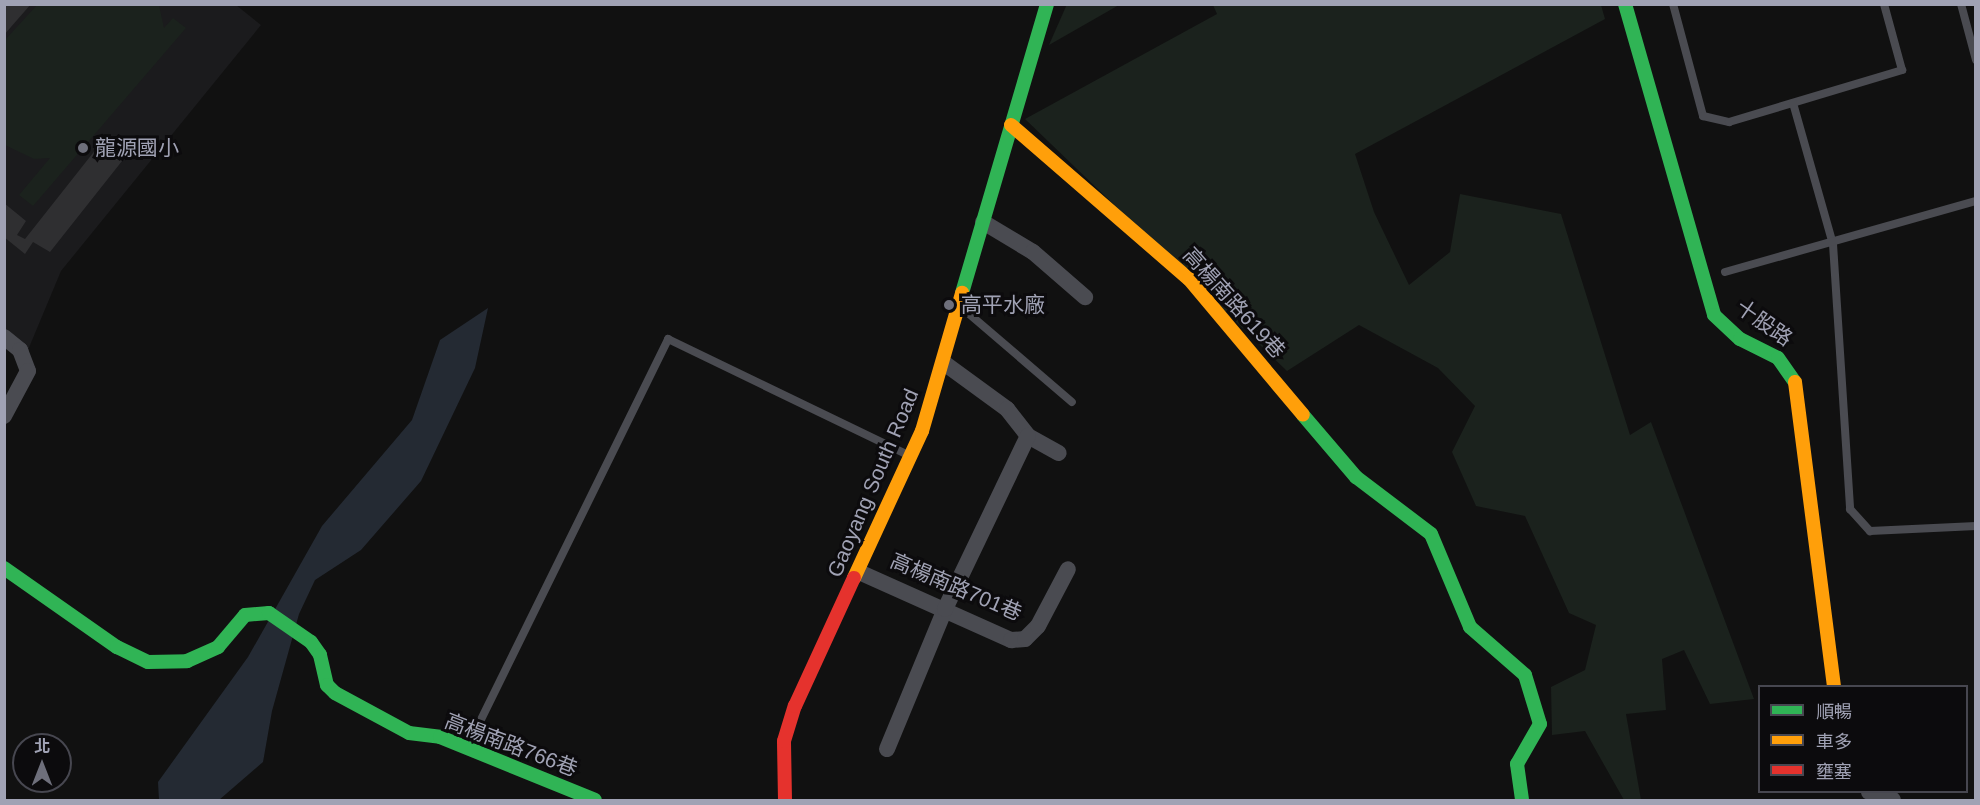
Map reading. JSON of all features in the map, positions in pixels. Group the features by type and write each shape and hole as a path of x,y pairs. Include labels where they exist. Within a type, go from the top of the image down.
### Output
{"street":[{"name":"Gaoyang South Road","path":"785,801 783,762 790,723 911,457 961,307 983,222 1047,4"},
{"name":"十股路","path":"1625,4 1714,315 1740,339 1778,358 1794,378 1834,685"},
{"name":"高楊南路619巷","path":"1011,125 1189,279 1356,477 1431,534 1470,627 1525,675 1540,724 1517,764 1522,801"},
{"path":"983,222 1033,252 1085,297"},
{"path":"4,336 20,350 28,371 4,416"},
{"path":"944,363 1007,409 1028,436 1059,453"},
{"path":"887,749 945,609 1028,436"},
{"name":"高楊南路766巷","path":"4,568 117,647 148,662 187,661 218,647 245,615 269,613 310,642 320,655 327,685 335,693 409,733 440,737 595,801"},
{"name":"高楊南路701巷","path":"859,572 1011,640 1025,639 1038,626 1068,569"},
{"path":"1872,793 1893,801"}],"lane":[{"path":"1673,4 1703,116 1729,122 1902,70 1884,4"},
{"path":"1961,4 1976,60"},
{"path":"1793,103 1833,244 1850,509 1870,531 1976,526"},
{"path":"1725,272 1833,244 1976,201"},
{"path":"961,307 1072,402"},
{"path":"467,748 668,339 911,457"}],"shaded area":[{"path":"1067,4 1119,4 1119,5 1049,45"},
{"name":"龍源國小","path":"5,5 236,5 261,25 61,271 28,350 5,330"},
{"path":"37,5 159,5 164,28 173,18 186,28 33,206 19,195 50,158 34,159 5,145 4,41"},
{"path":"1213,5 1601,5 1605,19 1355,154 1374,212 1409,285 1450,252 1460,194 1561,214 1630,435 1651,422 1754,699 1710,704 1684,650 1662,659 1666,710 1626,714 1641,800 1624,800 1585,731 1552,735 1551,687 1585,670 1596,625 1569,613 1525,516 1476,506 1452,452 1475,406 1438,368 1359,325 1287,371 1025,119 1217,14"},
{"path":"488,308 475,368 421,481 361,550 315,580 299,614 272,711 263,762 219,800 159,800 158,782 248,657 322,526 412,420 440,340"}],"building":[{"path":"4,4 31,4 4,35"},
{"path":"104,139 126,156 50,252 33,242 25,254 4,237 4,203 26,221 17,235 25,239"}],"traffic: fast":[{"path":"962,293 1047,4"},
{"path":"1625,4 1714,315 1740,339 1778,358 1795,382"},
{"path":"1303,415 1356,477 1431,534 1470,627 1525,675 1540,724 1517,764 1522,800"},
{"path":"4,568 117,647 148,662 187,661 218,647 245,615 269,613 311,642 320,655 327,685 335,693 409,733 440,737 595,800"}],"traffic: slow":[{"path":"1011,125 1189,279 1303,415"},
{"path":"854,578 922,431 962,293"},
{"path":"1795,382 1834,685"}],"traffic: jam":[{"path":"785,800 784,741 795,706 854,578"}],"place":[{"name":"龍源國小","path":"83,148"},
{"name":"高平水廠","path":"949,305"}]}
